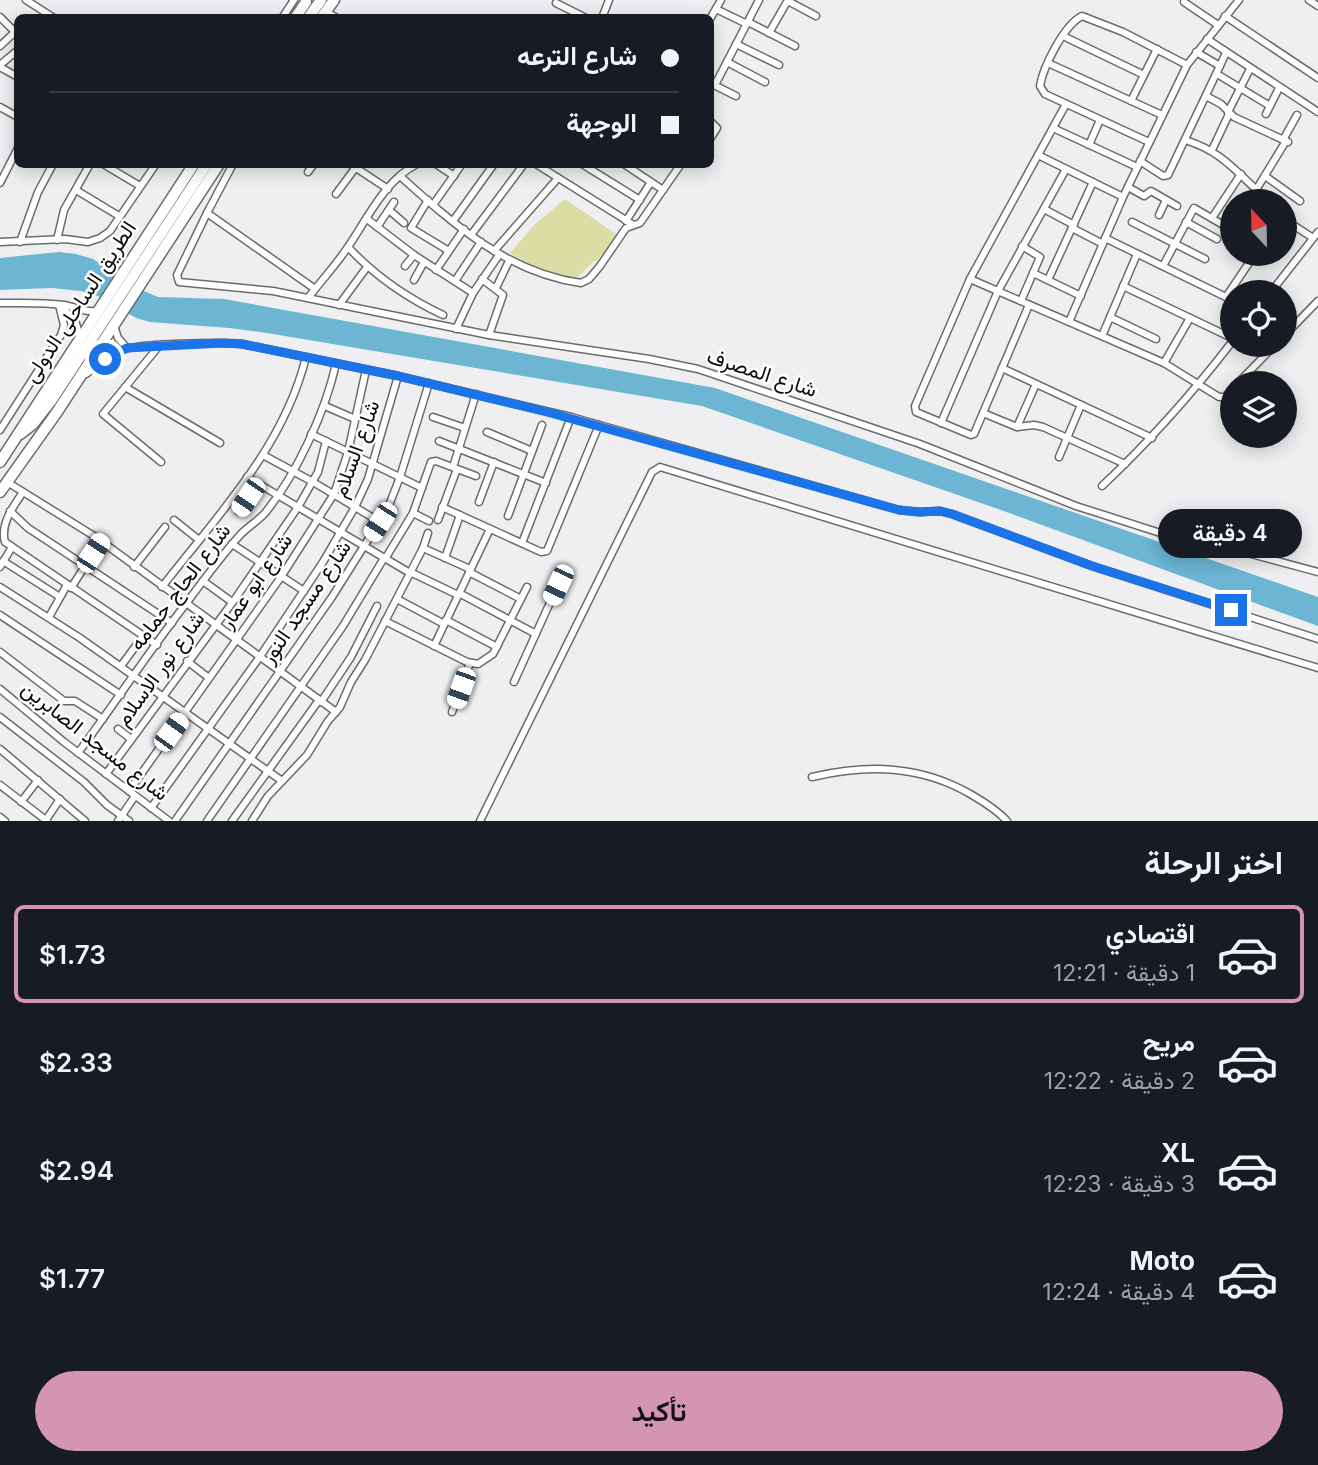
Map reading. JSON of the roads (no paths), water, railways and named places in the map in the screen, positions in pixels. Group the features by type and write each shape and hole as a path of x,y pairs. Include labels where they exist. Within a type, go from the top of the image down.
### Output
{"highway":[{"name":"الطريق الساحلى الدولى","path":"0,492 81,376 105,319 192,168"},
{"path":"136,263 204,168"},
{"name":"الطريق الساحلى الدولى","path":"0,462 80,337 105,319 216,168"},
{"path":"15,437 39,418 105,319"}],"street":[{"path":"26,0 48,14"},
{"path":"714,82 759,0"},
{"path":"1069,322 1123,197 1187,65 1239,0"},
{"path":"1309,0 1318,6"},
{"path":"286,14 301,1"},
{"path":"769,33 788,1 816,16"},
{"path":"1184,2 1218,25"},
{"path":"556,3 578,14"},
{"path":"719,3 747,23 795,46"},
{"path":"1149,142 1042,91 1041,81 1048,63 1063,36 1078,17 1082,16 1187,65"},
{"path":"1225,16 1318,78"},
{"path":"0,17 14,31"},
{"path":"0,46 14,33"},
{"path":"1063,36 1144,75"},
{"path":"1207,38 1318,113"},
{"path":"736,44 779,65"},
{"path":"1131,101 1157,49"},
{"path":"1196,52 1220,66"},
{"path":"1053,128 1166,177 1226,53"},
{"path":"0,66 14,54"},
{"path":"727,62 765,82"},
{"path":"1048,63 1162,115"},
{"path":"1212,150 1250,69"},
{"path":"1217,74 1270,106"},
{"path":"714,85 736,96"},
{"path":"1266,114 1279,88"},
{"path":"1206,96 1222,104 1229,113 1286,141"},
{"path":"1029,305 972,435 918,414 914,408 970,279 1066,104"},
{"path":"1257,189 1286,141 1297,115"},
{"path":"1089,145 1100,120"},
{"path":"1185,140 1212,150 1255,189"},
{"path":"1038,155 1123,197"},
{"path":"0,183 14,156"},
{"path":"20,242 38,192 51,168"},
{"path":"57,240 60,220 88,168"},
{"path":"110,168 140,186"},
{"path":"0,242 88,242 100,238 110,231 153,168"},
{"path":"231,168 207,213 315,289"},
{"path":"308,172 311,168"},
{"path":"336,194 353,168"},
{"path":"357,168 388,189"},
{"path":"308,298 388,189 411,168"},
{"path":"442,168 454,176"},
{"path":"449,251 411,227 459,168"},
{"path":"453,221 491,168"},
{"path":"471,235 521,168"},
{"path":"542,168 629,222 640,223 678,168"},
{"path":"548,172 550,168"},
{"path":"588,168 640,200"},
{"path":"630,168 663,190"},
{"path":"941,423 998,291 1066,169"},
{"path":"1212,218 1241,174"},
{"path":"400,176 453,221 509,261 537,272 582,283 600,266 626,228 651,182"},
{"path":"1265,176 1300,201"},
{"path":"456,329 496,253 558,178"},
{"path":"1048,280 1093,182"},
{"path":"1128,187 1144,196 1151,191 1177,206"},
{"path":"76,190 119,216"},
{"path":"1159,215 1166,200"},
{"path":"377,227 394,202"},
{"path":"1163,266 1194,208 1220,223"},
{"path":"1044,209 1104,241 1220,294"},
{"path":"389,210 404,223"},
{"name":"شارع المصرف","path":"207,213 177,275 177,281 206,286 258,289 456,329 698,369 920,444 1043,494 1201,547 1240,551 1318,572"},
{"path":"367,219 424,262 473,293"},
{"path":"1132,222 1205,259"},
{"path":"1186,222 1217,240"},
{"path":"1280,280 1315,235 1297,226"},
{"path":"436,270 464,229"},
{"path":"455,281 481,242"},
{"path":"1021,302 1040,257 1022,246"},
{"path":"348,247 403,295 443,316"},
{"path":"1102,336 1137,254"},
{"path":"405,266 414,255"},
{"path":"496,288 509,261"},
{"path":"414,280 424,262"},
{"path":"339,305 368,267"},
{"path":"1033,273 1080,296"},
{"path":"482,279 503,295 489,335"},
{"path":"970,279 1164,363 1220,397"},
{"path":"1123,286 1220,334"},
{"path":"1297,322 1318,301"},
{"path":"0,303 59,305 105,319 127,348"},
{"path":"59,305 72,315 80,337"},
{"path":"0,430 61,335 64,325 59,305"},
{"path":"1110,317 1156,339"},
{"path":"1164,363 1190,318"},
{"path":"81,376 127,348 229,343 398,376 599,425 899,510 952,514 1092,566 1318,639"},
{"path":"159,346 103,415 161,462"},
{"path":"1102,486 1153,438 1220,356"},
{"path":"162,587 263,455 291,405 306,357"},
{"path":"1250,371 1263,357"},
{"name":"شارع الحاج حمامه","path":"78,753 185,604 232,544 251,523 264,514 292,470 325,406 336,363"},
{"path":"1002,368 1153,438"},
{"name":"شارع ابو عمار","path":"129,791 281,577 334,494 348,452 366,370"},
{"name":"شارع السلام","path":"151,808 259,658 304,591 355,506 373,464 398,376"},
{"name":"شارع مسجد النور","path":"175,821 380,522 400,477 429,383"},
{"path":"1017,427 1036,384"},
{"path":"125,387 220,443"},
{"path":"438,520 476,394"},
{"path":"1059,457 1081,405"},
{"path":"325,406 355,419"},
{"path":"983,414 1017,427 1039,425 1125,464"},
{"path":"433,417 465,428"},
{"path":"522,543 571,418"},
{"path":"508,516 542,425"},
{"path":"443,507 541,552 549,549 599,425"},
{"path":"487,432 532,451"},
{"path":"311,434 422,488"},
{"name":"شارع نور الاسلام","path":"106,774 298,507 313,482 326,441"},
{"path":"439,441 546,482"},
{"path":"263,455 380,522"},
{"path":"206,821 354,610 413,513 433,461 476,476"},
{"path":"479,502 494,462"},
{"path":"480,821 652,472 660,467 1318,668"},
{"path":"247,477 410,573 459,594 536,634"},
{"path":"7,482 101,541 336,712"},
{"path":"238,511 257,483"},
{"path":"23,492 1,528 5,542 157,645"},
{"path":"10,512 28,528 172,623"},
{"path":"413,513 429,521"},
{"path":"445,558 460,515"},
{"path":"174,520 199,540"},
{"path":"134,567 165,527"},
{"path":"433,646 490,529"},
{"path":"252,821 262,804 307,755 336,712 397,599 428,533"},
{"path":"49,617 60,597 101,541"},
{"path":"232,544 304,591"},
{"path":"12,547 2,564 60,597"},
{"path":"423,548 521,599"},
{"path":"203,581 232,602"},
{"path":"514,682 558,585"},
{"path":"0,587 121,666 282,781"},
{"path":"385,621 433,646 478,664 489,659 497,647 527,587"},
{"path":"397,599 497,647"},
{"path":"232,821 351,657 377,606"},
{"path":"0,615 121,695"},
{"path":"121,666 143,636"},
{"path":"0,652 64,701 75,701 103,719"},
{"path":"187,661 209,678"},
{"path":"452,712 470,663"},
{"name":"شارع مسجد الصابرين","path":"0,689 78,753 169,821"},
{"path":"0,717 84,782 120,818 129,821"},
{"path":"118,730 131,739"},
{"path":"0,749 85,821"},
{"path":"812,777 863,769 897,769 926,774 969,793 1007,821"},
{"path":"22,802 38,780"},
{"path":"0,786 46,820 60,799"},
{"path":"120,818 135,796"},
{"path":"30,821 36,813"},
{"path":"0,817 5,821"}],"water":[{"path":"59,252 93,259 139,289 158,297 224,299 715,388 1318,597 1318,626 998,509 702,406 267,333 150,322 136,318 98,296 81,291 52,288 0,290 0,258"}]}
